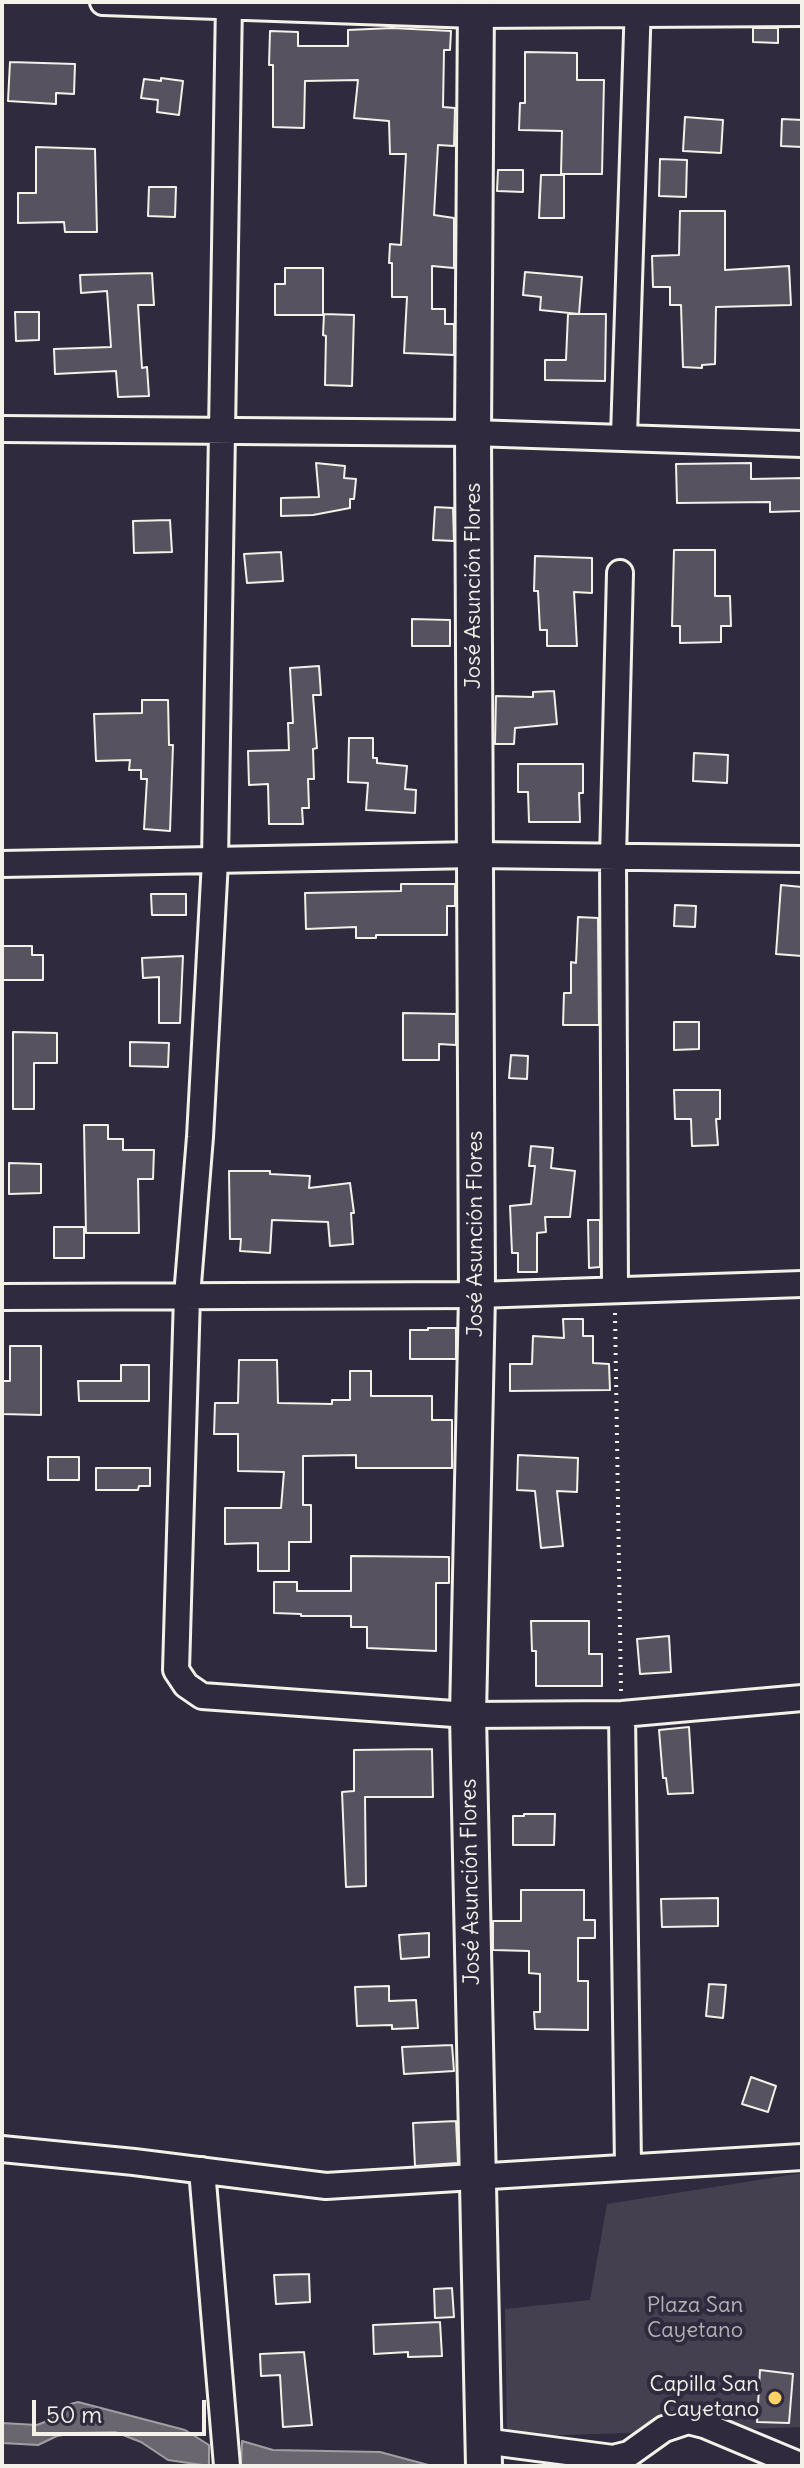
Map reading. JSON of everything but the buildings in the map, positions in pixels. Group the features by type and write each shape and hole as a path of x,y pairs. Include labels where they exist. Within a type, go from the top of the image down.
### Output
{"street":[{"path":"103,2 638,8 802,13"},
{"path":"229,5 215,861 200,1137 187,1296 176,1670 186,1685 202,1696 468,1715 622,1714 802,1698"},
{"name":"José Asunción Flores","path":"476,8 473,433 477,1295 468,1715 484,2454"},
{"path":"624,436 638,8"},
{"path":"2,429 473,433 802,444"},
{"path":"615,1290 613,858 620,573"},
{"path":"2,864 475,855 802,859"},
{"path":"2,1297 477,1295 802,1284"},
{"path":"622,1714 628,2167"},
{"path":"2,2149 326,2186 802,2157"},
{"path":"202,2170 226,2457"},
{"path":"484,2454 613,2458 629,2454 664,2429 688,2421 802,2466"}],"path":[{"path":"615,1290 622,1714"}],"green space":[{"name":"Plaza San Cayetano","path":"802,2173 802,2427 507,2437 505,2309 590,2300 607,2204"}],"shaded area":[{"path":"78,2402 185,2430 209,2445 209,2466 168,2460 141,2442 115,2432 57,2436 38,2445 2,2443 2,2423 37,2425 50,2420 67,2405"},
{"path":"242,2441 273,2450 380,2452 432,2466 241,2466"}],"place":[{"name":"Capilla San Cayetano","path":"775,2398"}]}
